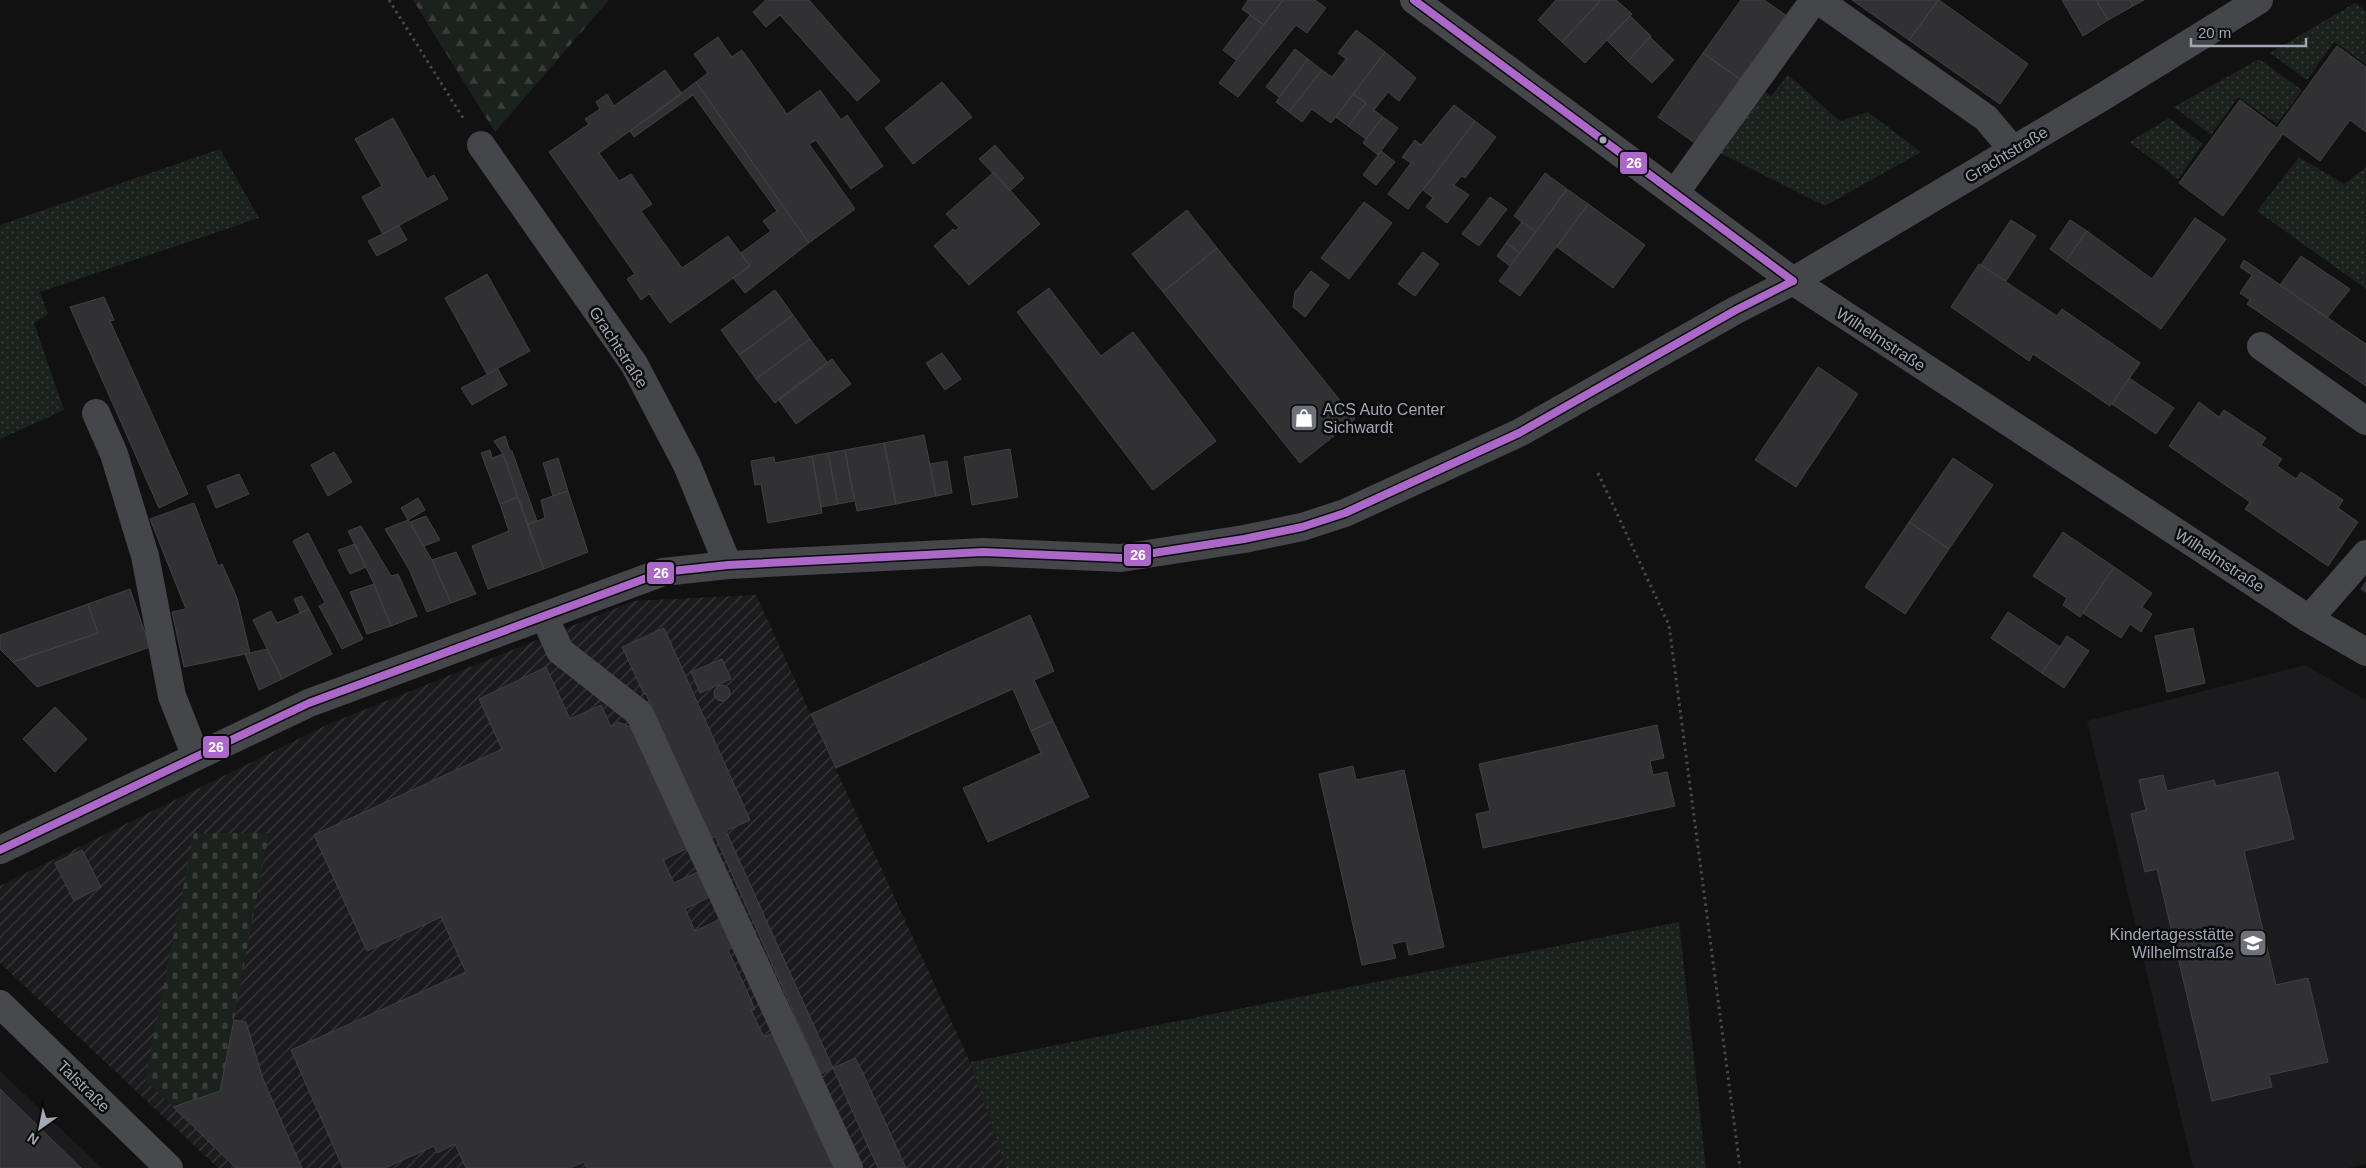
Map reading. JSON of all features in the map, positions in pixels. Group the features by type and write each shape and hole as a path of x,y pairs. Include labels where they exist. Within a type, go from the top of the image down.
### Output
{"main road":[{"name":"Talstraße","path":"0,1004 169,1168"}],"street":[{"name":"Wilhelmstraße","path":"1414,0 1793,281 2309,619 2366,652"},
{"path":"1675,193 1814,0"},
{"path":"1818,0 1986,118 2013,150"},
{"name":"Grachtstraße","path":"0,850 309,702 663,572 728,566 983,552 1121,558 1244,539 1345,514 1519,432 1736,310 1793,281 2259,0"},
{"name":"Grachtstraße","path":"481,146 634,364 687,465 728,566"},
{"path":"2260,346 2366,421"},
{"path":"96,413 114,454 145,556 172,696 196,757"},
{"path":"2309,619 2366,554"},
{"path":"544,616 560,651 639,713 849,1168"}],"path":[{"path":"389,0 481,146"},
{"path":"1598,473 1669,625 1740,1168"}],"shaded area":[{"path":"756,595 970,1062 1006,1168 218,1168 0,963 0,886 329,724 634,601"},
{"name":"Kindertagesstätte Wilhelmstraße","path":"2305,665 2366,700 2366,1164 2348,1168 2193,1168 2087,721"},
{"path":"0,1071 102,1168 0,1168"}],"green space":[{"path":"413,0 609,0 495,132"},
{"path":"2355,3 2366,11 2366,64 2334,42 2307,80 2270,53"},
{"path":"2259,59 2302,90 2277,124 2238,97 2211,135 2174,107"},
{"path":"1788,75 1840,121 1868,112 1921,152 1825,206 1716,151 1760,89 1771,96"},
{"path":"2169,118 2203,144 2178,179 2129,142"},
{"path":"220,149 259,218 40,292 48,314 34,323 64,410 0,439 0,225"},
{"path":"2299,157 2344,184 2366,167 2366,289 2257,211"},
{"path":"194,833 269,833 220,1091 173,1107 145,1080"},
{"path":"1679,922 1706,1168 1006,1168 970,1062"}],"building":[{"path":"766,0 809,0 880,81 857,101 780,15 766,27 753,12"},
{"path":"1248,0 1283,0 1264,25 1242,9"},
{"path":"1283,0 1315,0 1326,8 1307,33 1296,25 1238,97 1219,83"},
{"path":"1556,0 1601,0 1562,42 1538,20"},
{"path":"1601,0 1616,0 1632,14 1585,63 1562,42"},
{"path":"1741,0 1764,0 1790,18 1744,82 1703,53"},
{"path":"1852,0 1938,0 1909,40"},
{"path":"1939,0 2028,64 2000,104 1909,40"},
{"path":"2062,0 2096,0 2108,20 2083,36"},
{"path":"2096,0 2130,0 2133,6 2108,20"},
{"path":"2130,0 2144,0 2133,6"},
{"path":"1250,15 1264,25 1236,60 1223,50"},
{"path":"1630,16 1651,36 1628,61 1607,40"},
{"path":"1356,30 1385,52 1331,123 1312,109 1302,122 1289,112 1322,70 1332,77 1346,59 1338,53"},
{"path":"718,37 732,57 742,50 787,114 820,90 841,120 847,115 883,166 851,189 816,140 809,144 855,209 809,243 696,82 708,73 694,54"},
{"path":"1650,37 1674,60 1652,83 1628,61"},
{"path":"2337,46 2366,67 2366,132 2350,120 2320,161 2283,134 2223,216 2179,183 2240,100 2277,128"},
{"path":"1295,49 1308,59 1279,97 1266,87"},
{"path":"1385,52 1416,78 1399,101 1388,92 1374,110 1383,117 1366,139 1348,126 1366,103 1353,94"},
{"path":"1703,53 1744,82 1699,146 1658,117"},
{"path":"1308,59 1322,70 1289,112 1276,102"},
{"path":"665,70 682,94 599,153 619,181 631,174 652,204 641,211 682,268 728,236 750,266 670,323 649,294 641,300 627,279 635,274 549,152 589,124 585,119 600,109 596,102 607,94 614,106"},
{"path":"696,82 809,243 745,293 733,278 750,266 741,253 771,231 763,221 777,211 693,95 634,137 630,131"},
{"path":"942,82 972,117 913,164 885,128"},
{"path":"1353,94 1366,103 1348,126 1336,117"},
{"path":"1454,105 1475,121 1408,209 1388,194 1411,163 1402,157 1415,140 1421,145"},
{"path":"1383,117 1398,128 1378,155 1363,143"},
{"path":"393,118 427,179 434,175 448,199 383,234 362,197 382,186 355,139"},
{"path":"1475,121 1496,137 1465,178 1461,176 1454,185 1469,195 1447,223 1426,207 1433,198 1423,190"},
{"path":"995,145 1024,178 1010,191 979,159"},
{"path":"1381,151 1395,162 1376,185 1363,175"},
{"path":"994,172 1040,224 969,285 934,246 953,229 955,231 959,228 946,214"},
{"path":"1545,173 1567,189 1536,232 1514,216"},
{"path":"1567,189 1588,204 1520,296 1499,281"},
{"path":"1490,197 1507,209 1479,246 1462,234"},
{"path":"1364,202 1392,223 1349,279 1321,258"},
{"path":"1588,204 1645,245 1613,288 1557,247"},
{"path":"1187,210 1217,248 1163,292 1132,254"},
{"path":"2195,218 2226,239 2161,329 2066,261 2087,231 2152,279"},
{"path":"2011,220 2036,236 2006,281 1981,265"},
{"path":"2070,220 2087,231 2066,261 2050,249"},
{"path":"1522,222 1536,232 1520,253 1506,243"},
{"path":"399,226 407,240 377,256 368,241"},
{"path":"1506,243 1520,253 1510,266 1497,256"},
{"path":"1217,248 1355,419 1300,463 1163,292"},
{"path":"1423,252 1439,264 1415,296 1398,284"},
{"path":"2301,256 2350,289 2327,318 2280,285"},
{"path":"2244,260 2366,344 2366,386 2247,304 2250,300 2240,293 2252,275 2240,267"},
{"path":"1979,264 2057,316 2062,309 2140,363 2110,406 2033,354 2029,361 1951,307"},
{"path":"1311,271 1329,285 1305,317 1293,307 1295,292"},
{"path":"487,274 530,351 487,374 445,298"},
{"path":"1049,288 1101,356 1133,332 1216,441 1153,490 1017,312"},
{"path":"775,290 793,315 739,355 721,330"},
{"path":"104,297 114,320 110,321 188,494 159,508 70,307"},
{"path":"793,315 810,339 756,379 739,355"},
{"path":"810,339 828,363 775,403 756,379"},
{"path":"942,353 961,379 945,390 926,363"},
{"path":"832,359 851,384 796,424 778,399"},
{"path":"1818,367 1858,394 1796,487 1755,460"},
{"path":"498,369 507,385 472,405 461,388"},
{"path":"2129,378 2174,408 2156,434 2112,404"},
{"path":"2199,402 2219,417 2224,410 2266,438 2261,445 2282,459 2277,466 2296,479 2301,472 2343,500 2338,508 2358,522 2328,566 2245,509 2250,502 2169,446"},
{"path":"924,435 936,496 896,504 884,443"},
{"path":"505,436 537,521 527,524 503,454 494,441"},
{"path":"884,443 896,504 857,511 845,450"},
{"path":"1010,449 1018,497 972,505 964,457"},
{"path":"490,450 492,458 503,454 518,497 500,504 481,453"},
{"path":"845,450 854,501 838,504 828,453"},
{"path":"334,452 352,482 328,496 311,465"},
{"path":"828,453 838,504 821,507 812,456"},
{"path":"812,456 822,513 768,523 761,484 755,485 751,461 774,457 775,463"},
{"path":"558,458 568,491 553,496 543,463"},
{"path":"1953,458 1993,485 1949,549 1909,522"},
{"path":"947,461 952,493 936,496 930,464"},
{"path":"239,474 249,494 216,508 207,486"},
{"path":"568,491 588,552 544,569 527,525 545,518 541,500"},
{"path":"518,497 544,569 488,589 472,546 509,531 500,504"},
{"path":"418,498 425,510 408,520 401,508"},
{"path":"194,503 218,566 222,564 237,598 250,653 184,667 172,612 186,609 150,519"},
{"path":"426,516 440,540 424,546 410,522"},
{"path":"408,520 432,560 451,603 427,612 409,569 385,529"},
{"path":"1909,522 1949,549 1905,614 1865,587"},
{"path":"361,526 391,576 398,574 417,616 391,626 374,584 348,531"},
{"path":"2063,532 2114,567 2080,617 2063,605 2067,598 2033,576"},
{"path":"308,533 363,639 342,649 319,606 325,603 293,541"},
{"path":"355,544 366,567 350,574 338,550"},
{"path":"456,552 476,594 451,603 432,560"},
{"path":"2114,567 2152,593 2142,607 2152,614 2141,632 2130,624 2121,638 2083,613"},
{"path":"2366,582 2366,592 2361,589"},
{"path":"374,584 391,626 367,634 350,592"},
{"path":"130,589 150,647 37,687 13,662 98,633 88,604"},
{"path":"302,596 309,609 300,613 294,599"},
{"path":"88,604 98,633 13,662 0,649 0,635"},
{"path":"309,609 332,654 282,679 253,620 271,611 277,623"},
{"path":"2008,612 2060,647 2042,673 1991,638"},
{"path":"1030,615 1054,671 1034,680 1053,721 1031,731 1013,689 836,768 811,714"},
{"path":"664,628 750,820 726,831 833,1068 821,1074 715,836 711,838 646,694 644,694 622,647"},
{"path":"2193,628 2205,683 2167,692 2155,636"},
{"path":"2067,636 2089,651 2064,688 2042,673"},
{"path":"267,649 282,679 259,690 245,654"},
{"path":"722,659 731,679 700,693 691,672"},
{"path":"546,667 570,719 601,705 611,727 618,722 633,728 688,848 663,860 674,883 698,872 710,897 685,909 695,931 723,918 736,946 728,950 755,1009 751,1010 764,1037 773,1033 834,1168 587,1168 584,1162 569,1168 466,1168 455,1144 437,1153 434,1146 385,1168 343,1168 291,1050 466,972 441,917 367,951 314,835 502,749 479,699"},
{"path":"719,685 725,685 730,690 728,699 719,701 714,696 714,690"},
{"path":"55,707 87,739 55,772 23,739"},
{"path":"1053,721 1089,797 988,842 963,788 1041,753 1031,731"},
{"path":"1657,725 1664,758 1650,761 1653,775 1667,772 1675,806 1483,848 1476,814 1490,811 1479,764"},
{"path":"1353,766 1356,780 1404,770 1444,947 1409,955 1406,941 1392,944 1396,958 1362,965 1319,774"},
{"path":"2278,772 2294,839 2244,851 2276,985 2308,978 2328,1062 2269,1075 2272,1087 2212,1101 2157,869 2145,872 2131,814 2146,810 2139,780 2163,775 2167,791 2214,780 2216,786"},
{"path":"82,850 101,887 74,901 55,863"},
{"path":"234,1020 246,1022 263,1079 302,1168 236,1168 173,1107 220,1091"},
{"path":"855,1058 906,1168 878,1168 833,1068"},
{"path":"0,1089 81,1168 0,1168"}],"transit line":[{"name":"26","path":"1414,0 1793,281"},
{"name":"26","path":"0,850 309,703 663,572 728,565 983,552 1121,558 1244,539 1302,527 1345,513 1519,433 1736,310 1793,281"}],"place":[{"name":"ACS Auto Center Sichwardt","path":"1304,418"},
{"name":"Kindertagesstätte Wilhelmstraße","path":"2253,943"}]}
